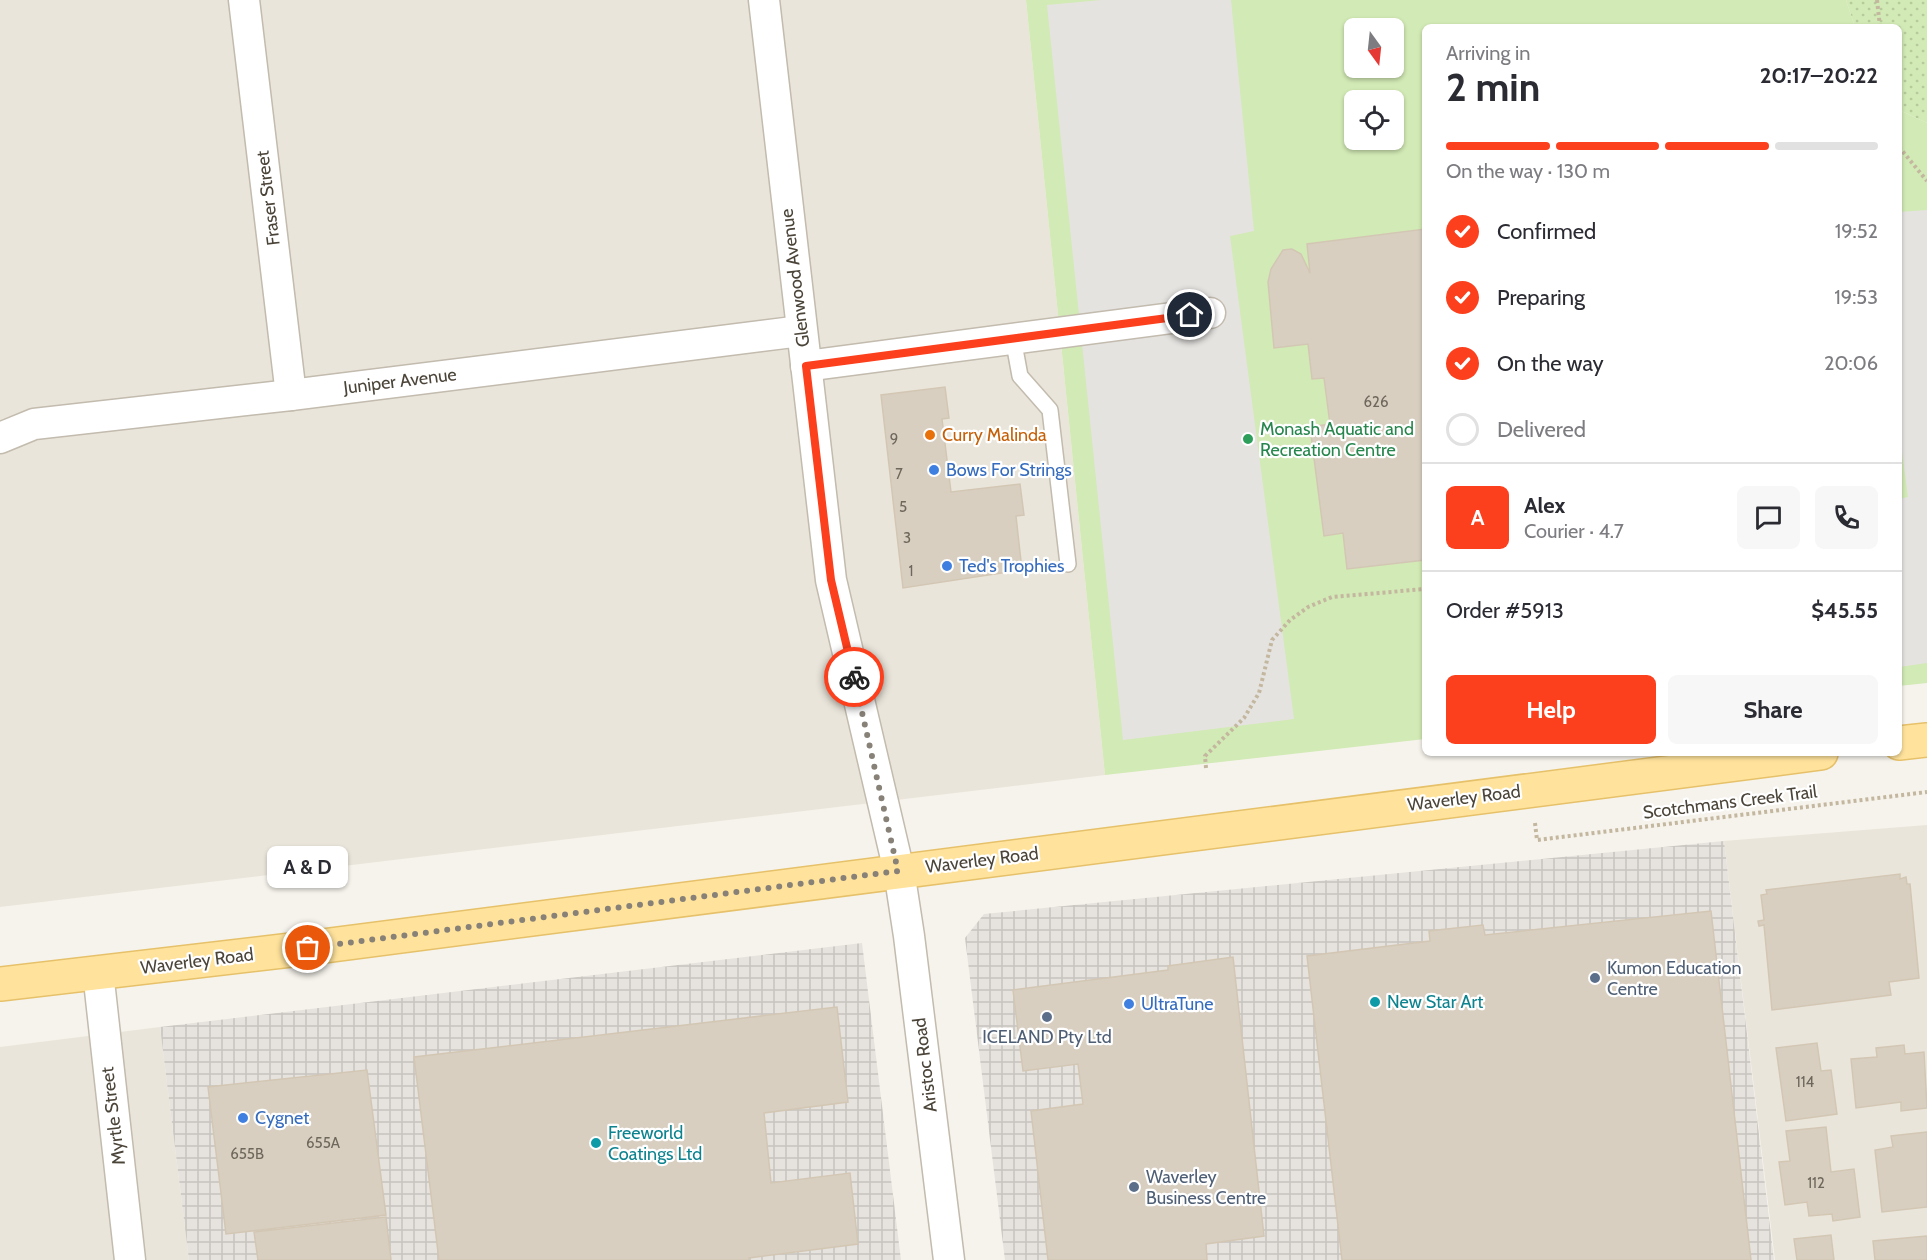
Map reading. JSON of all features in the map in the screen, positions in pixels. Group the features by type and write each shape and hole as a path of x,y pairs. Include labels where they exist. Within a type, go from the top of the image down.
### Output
{"main road":[{"name":"Waverley Road","path":"0,984 308,948 1798,756"}],"street":[{"name":"Fraser Street","path":"244,0 291,395"},
{"name":"Glenwood Avenue","path":"764,0 831,580 898,871"},
{"path":"806,366 1210,313"},
{"name":"Juniper Avenue","path":"0,438 34,424 291,395 801,331"},
{"name":"Aristoc Road","path":"898,871 910,947 949,1260"},
{"name":"Myrtle Street","path":"98,972 130,1260"}],"lane":[{"path":"1013,338 1020,376 1050,410 1068,564"}],"path":[{"path":"1877,0 1880,24"},
{"path":"1902,151 1927,181"},
{"path":"1206,768 1205,756 1244,718 1259,693 1272,640 1290,620 1308,607 1332,597 1422,589"},
{"name":"Scotchmans Creek Trail","path":"1537,840 1927,792"}],"shaded area":[{"path":"0,0 1026,0 1105,775 0,907"},
{"path":"1101,0 1231,0 1254,231 1230,236 1294,719 1123,740 1047,5"},
{"path":"1927,210 1927,663 1902,667 1902,498 1908,497 1902,452 1902,212"},
{"path":"1927,825 1927,1260 1775,1260 1724,841"},
{"path":"1724,841 1774,1260 1005,1260 965,938 984,914"},
{"path":"862,943 901,1260 189,1260 160,1027"},
{"path":"160,1027 189,1260 0,1260 0,1047"}],"green space":[{"name":"Monash Aquatic and Recreation Centre","path":"1026,0 1846,0 1854,24 1422,24 1422,739 1105,775"},
{"path":"1846,0 1927,0 1927,123 1902,111 1902,24 1854,24"},
{"path":"1902,111 1927,123 1927,683 1902,686"}],"building":[{"path":"1422,229 1422,560 1347,569 1343,533 1324,536 1310,427 1330,424 1324,378 1312,379 1308,344 1274,348 1268,282 1271,269 1283,250 1292,249 1301,254 1310,273 1307,244"},
{"path":"945,387 949,418 942,419 951,492 1020,484 1024,515 1016,516 1022,570 903,588 881,395"},
{"path":"1900,874 1900,879 1906,877 1907,884 1910,884 1919,978 1889,982 1891,995 1772,1010 1764,925 1759,926 1758,921 1764,920 1761,895 1767,894 1766,890"},
{"path":"1711,911 1751,1260 1342,1260 1307,956 1430,941 1429,931 1483,925 1485,935"},
{"path":"1233,957 1264,1236 1206,1244 1207,1260 1048,1260 1031,1111 1083,1104 1078,1064 1023,1071 1013,990 1168,970 1168,966"},
{"name":"Freeworld Coatings Ltd","path":"837,1007 848,1102 764,1113 771,1183 850,1173 858,1244 749,1258 749,1260 439,1260 414,1057"},
{"path":"1817,1043 1821,1071 1831,1070 1837,1114 1786,1121 1776,1048"},
{"path":"1904,1045 1905,1054 1924,1052 1927,1108 1901,1111 1901,1102 1856,1108 1851,1059 1877,1057 1876,1048"},
{"path":"367,1070 386,1215 226,1234 208,1087"},
{"path":"1826,1127 1831,1172 1854,1169 1860,1217 1833,1221 1832,1214 1809,1216 1807,1202 1785,1205 1779,1162 1790,1161 1786,1131"},
{"path":"1927,1132 1927,1207 1882,1212 1875,1150 1893,1147 1891,1136"},
{"path":"386,1217 391,1260 258,1260 254,1232"},
{"path":"1831,1235 1834,1260 1797,1260 1794,1239"},
{"path":"1927,1236 1927,1260 1875,1260 1873,1241"}],"way so far":[{"path":"308,948 898,871 854,677"}],"place":[{"name":"Curry Malinda","path":"930,435"},
{"name":"Monash Aquatic and Recreation Centre","path":"1248,439"},
{"name":"Bows For Strings","path":"934,470"},
{"name":"Ted's Trophies","path":"947,566"},
{"name":"A & D","path":"308,948"},
{"name":"Kumon Education Centre","path":"1595,978"},
{"name":"New Star Art","path":"1375,1002"},
{"name":"UltraTune","path":"1129,1004"},
{"name":"ICELAND Pty Ltd","path":"1047,1017"},
{"name":"Cygnet","path":"243,1118"},
{"name":"Freeworld Coatings Ltd","path":"596,1143"},
{"name":"Waverley Business Centre","path":"1134,1187"}],"route":[{"path":"854,677 831,580 806,366 1190,315"}]}
